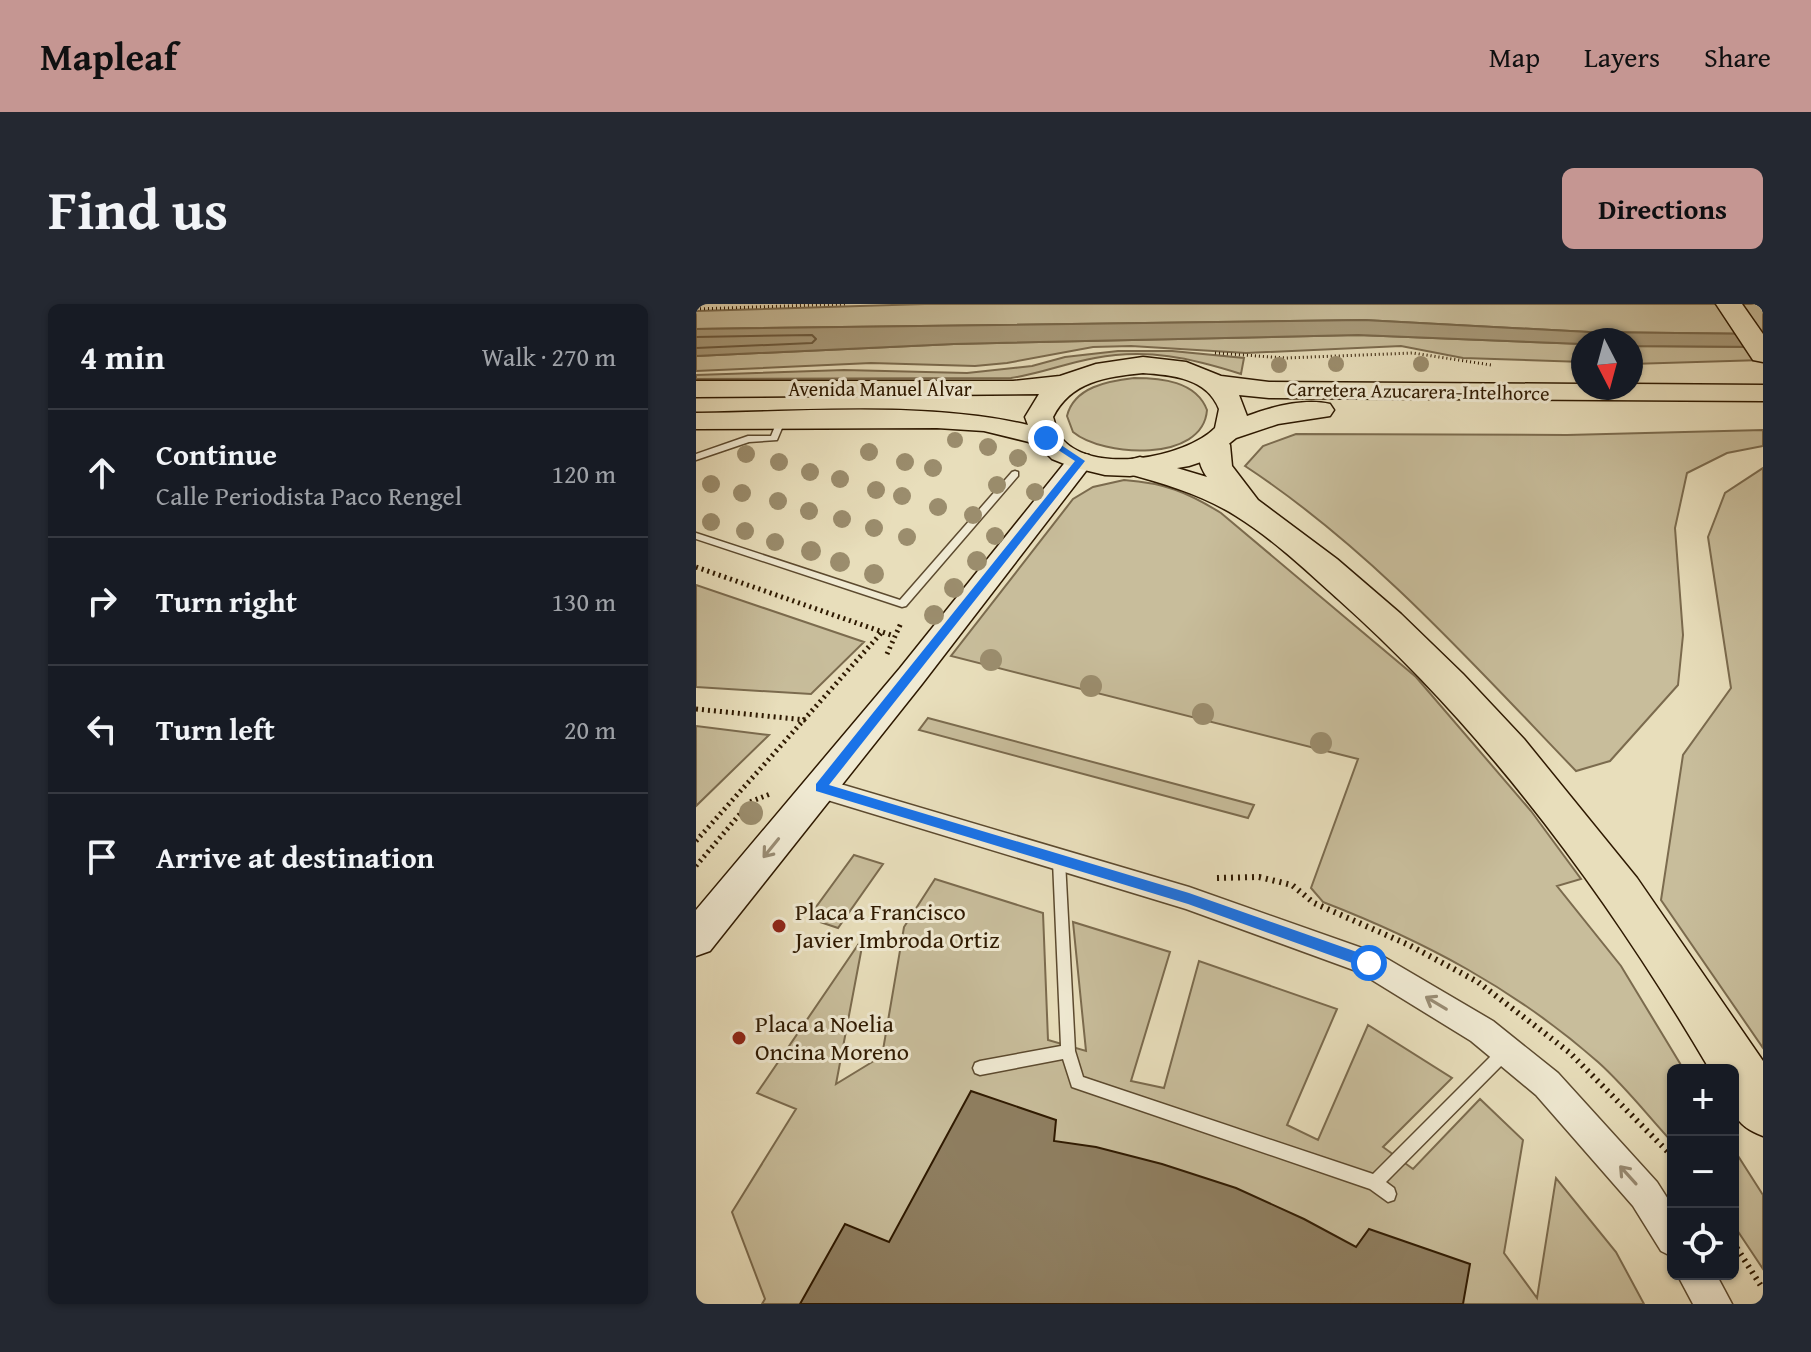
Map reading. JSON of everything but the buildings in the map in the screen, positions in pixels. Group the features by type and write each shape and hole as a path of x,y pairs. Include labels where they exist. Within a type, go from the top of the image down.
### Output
{"highway":[{"path":"1729,304 1763,354"},
{"path":"1221,438 1216,467 1247,508"},
{"path":"1140,467 1182,479 1247,508 1354,591 1404,638 1527,773 1594,858 1666,959 1763,1110"}],"main road":[{"name":"Avenida Manuel Alvar","path":"696,389 1013,389 1064,384 1100,370 1143,365 1184,370 1217,384"},
{"path":"1064,384 1046,399 1043,428 1080,461"},
{"name":"Carretera Azucarera-Intelhorce","path":"1217,384 1269,390 1763,393"},
{"path":"1217,384 1230,399 1234,415 1221,438"},
{"name":"Avenida Manuel Alvar","path":"696,405 983,405 1043,428"},
{"name":"Carretera Azucarera-Intelhorce","path":"1080,461 1140,467 1182,460 1221,438 1273,416 1309,410 1763,412"},
{"name":"Avenida Manuel Alvar","path":"696,421 984,423 1043,428"}],"street":[{"path":"696,939 1080,461"},
{"path":"820,788 1261,922 1369,963 1482,1031 1547,1084 1645,1194 1667,1229"},
{"path":"1699,1280 1714,1304"}],"lane":[{"path":"696,457 748,439 774,438 781,421"},
{"path":"696,536 902,604 1015,474"},
{"path":"1059,861 1068,1051 1077,1082 1375,1183 1388,1194"},
{"path":"1375,1183 1507,1050"},
{"path":"980,1068 1068,1051"}],"path":[{"path":"696,309 845,304"},
{"path":"696,567 894,636"},
{"path":"696,841 882,632"},
{"path":"696,709 806,720"},
{"path":"696,866 750,802 770,794"},
{"path":"1739,1251 1763,1289"}],"shaded area":[{"path":"925,304 1763,304 1763,334 1643,333 1643,328 1571,328 1571,331 1364,320 696,329 696,311"},
{"path":"1358,335 1571,344 1571,362 1463,358 1401,346 1246,353 1131,346 1093,347 975,366 871,363 696,371 696,356 954,344"},
{"path":"1643,346 1763,347 1763,360 1643,364"},
{"path":"1118,351 1172,351 1244,358 1241,374 1187,359 1133,354 1095,358 1011,378 696,379 696,375 844,370 967,373 1032,366 1065,357"},
{"path":"1134,378 1166,380 1195,393 1207,410 1201,427 1189,439 1171,447 1150,450 1106,447 1073,432 1067,416 1077,398 1093,387"},
{"path":"1763,430 1763,446 1727,453 1687,473 1675,528 1683,635 1678,685 1610,761 1576,771 1459,649 1378,571 1335,533 1245,466 1263,446 1296,434 1567,435"},
{"path":"1763,468 1763,1048 1661,900 1683,755 1731,688 1708,537 1725,493"},
{"path":"1124,480 1152,483 1197,499 1221,513 1416,677 1531,811 1581,879 1557,886 1621,966 1680,1064 1667,1064 1667,1136 1608,1071 1534,1012 1433,951 1323,902 1311,888 1358,759 951,656 1073,499 1093,487"},
{"path":"696,585 864,642 811,694 696,687"},
{"path":"928,718 1254,805 1248,818 919,730"},
{"path":"696,726 769,735 696,806"},
{"path":"854,855 883,864 838,928 808,918"},
{"path":"935,879 1043,913 1048,1040 1086,1051 1073,922 1170,952 1131,1081 1164,1088 1199,961 1337,1009 1287,1125 1318,1140 1368,1025 1452,1078 1383,1147 1413,1169 1480,1099 1523,1140 1504,1253 1537,1298 1556,1178 1616,1252 1644,1304 762,1304 765,1299 732,1212 796,1109 757,1093 864,936 836,1084 882,1056 904,927"},
{"path":"1739,1157 1763,1195 1763,1269 1739,1233"}],"water":[{"path":"1364,320 1571,331 1571,344 1358,335 954,344 696,356 696,329"},
{"path":"1643,333 1763,334 1763,347 1643,346"}],"place":[{"name":"Placa a Francisco Javier Imbroda Ortiz","path":"779,926"},
{"name":"Placa a Noelia Oncina Moreno","path":"739,1038"}],"route":[{"path":"1046,438 1080,461 820,788 1189,899 1261,922 1369,963"}]}
